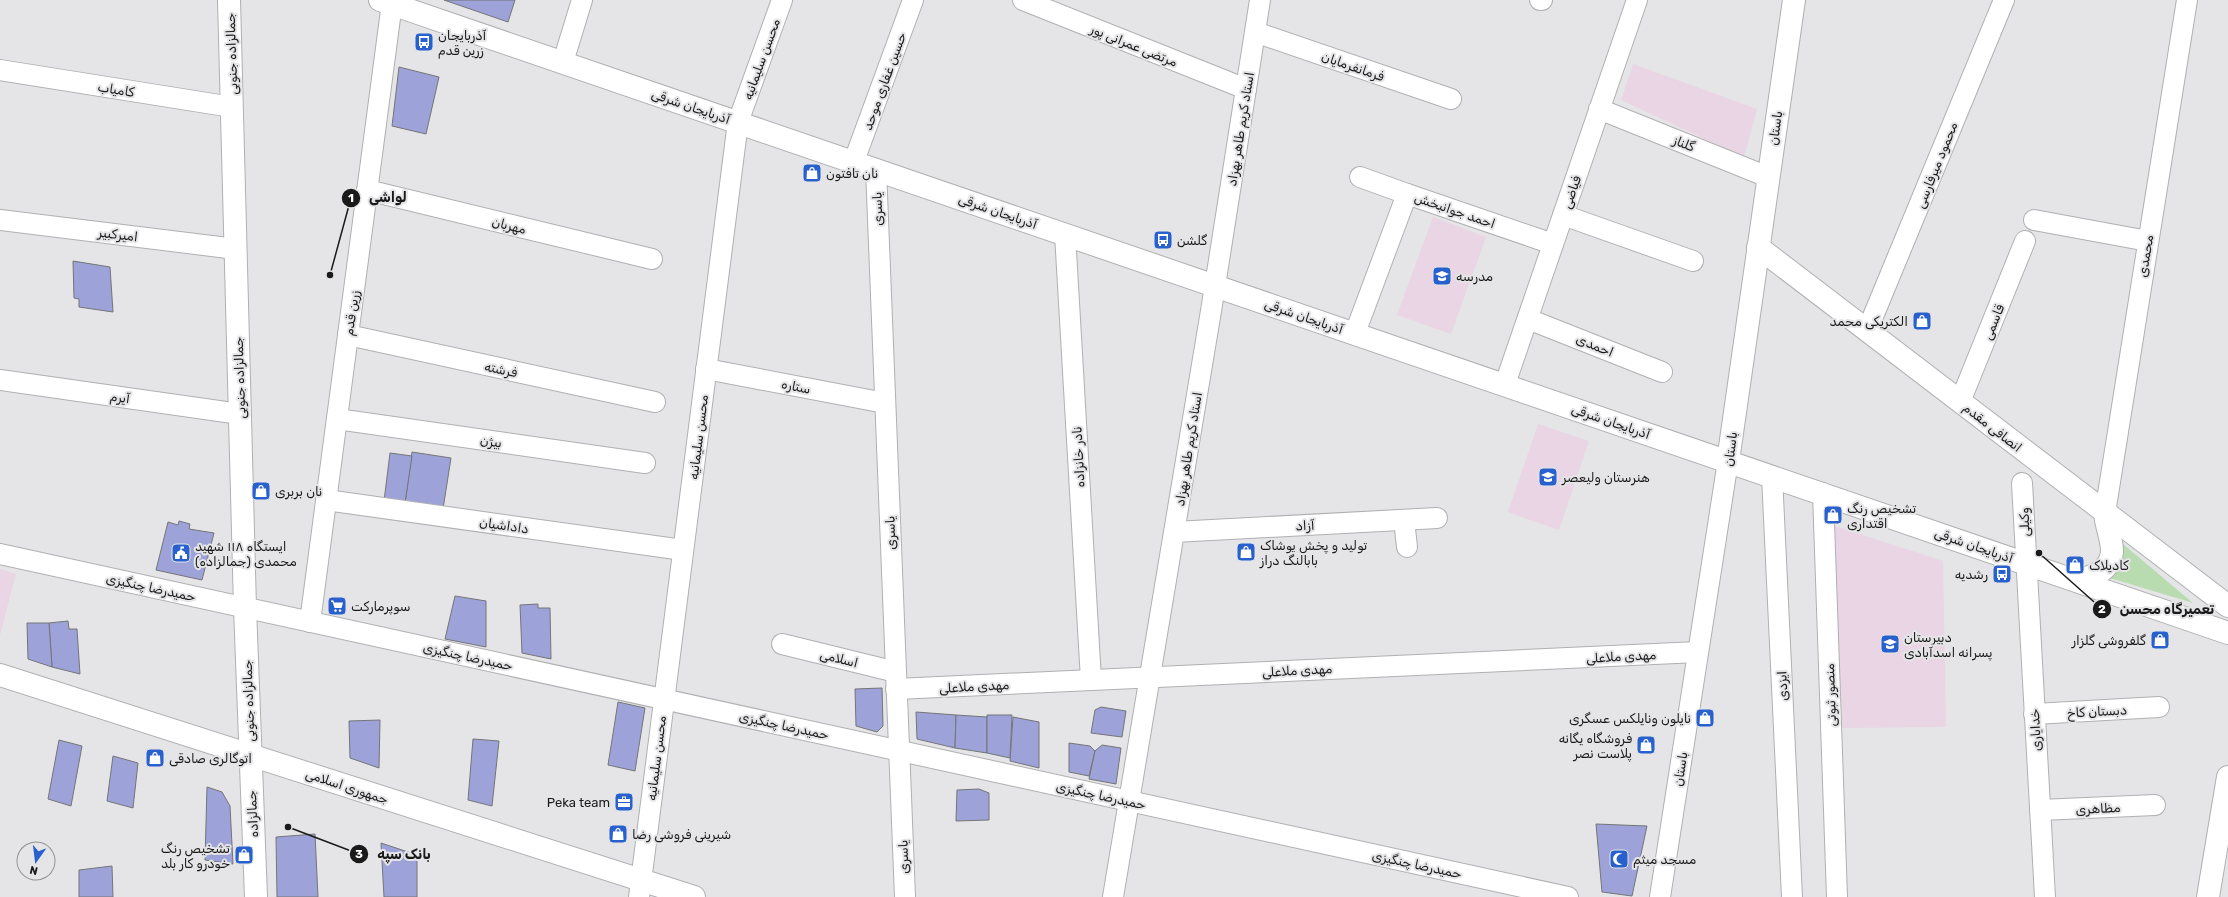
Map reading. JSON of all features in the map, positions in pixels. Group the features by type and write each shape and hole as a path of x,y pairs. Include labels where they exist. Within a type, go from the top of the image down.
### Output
{"main road":[{"name":"جمالزاده جنوبی","path":"229,0 250,755"},
{"name":"باستان","path":"1728,461 1794,0"},
{"name":"آذربایجان شرقی","path":"392,2 2228,633"},
{"name":"انصافی مقدم","path":"1758,247 2104,513 2228,606"},
{"path":"2080,581 2102,570 2110,559 2111,536 2104,513"},
{"name":"جمهوری اسلامی","path":"0,675 250,755 640,888 694,897"},
{"name":"جمالزاده","path":"250,755 256,897"},
{"path":"2208,897 2228,777"}],"street":[{"path":"563,62 582,0"},
{"name":"محسن سلیمانیه","path":"640,888 738,122 782,0"},
{"name":"حسین غفاری موحد","path":"854,161 913,0"},
{"name":"مرتضی عمرانی پور","path":"1023,0 1053,6 1246,89"},
{"name":"استاد کریم طاهر بهزاد","path":"1113,897 1215,285 1260,0"},
{"name":"فیاضی","path":"1505,384 1637,0"},
{"name":"محمود میرفارسی","path":"1867,331 2004,0"},
{"name":"محمدی","path":"2104,513 2187,0"},
{"name":"زرین قدم","path":"310,622 392,2"},
{"name":"فرمانفرمایان","path":"1255,32 1451,99"},
{"name":"کامیاب","path":"0,70 232,107"},
{"name":"گلناز","path":"1599,110 1768,177"},
{"name":"یاسری","path":"876,169 905,897"},
{"path":"1360,177 1406,194"},
{"name":"مهربان","path":"367,190 652,259"},
{"name":"احمد جوانبخش","path":"1355,333 1406,194 1553,244"},
{"path":"1563,215 1693,261"},
{"name":"امیرکبیر","path":"0,220 236,249"},
{"path":"2034,220 2148,241"},
{"name":"نادر خانزاده","path":"1065,234 1091,680"},
{"name":"قاسمی","path":"1960,402 2025,241"},
{"name":"احمدی","path":"1528,319 1662,372"},
{"name":"فرشته","path":"348,335 655,402"},
{"name":"ستاره","path":"706,368 885,403"},
{"name":"آیرم","path":"0,380 240,414"},
{"name":"بیژن","path":"337,419 645,463"},
{"name":"باستان","path":"1660,897 1728,461"},
{"name":"ایزدی","path":"1772,476 1792,897"},
{"name":"وکیلی","path":"2022,482 2025,562"},
{"name":"منصور ثبوتی","path":"1823,493 1837,897"},
{"name":"داداشیان","path":"326,500 683,550"},
{"name":"آزاد","path":"1174,532 1437,518"},
{"path":"1404,520 1407,547"},
{"name":"حمیدرضا چنگیزی","path":"0,554 1568,897"},
{"name":"خدایاری","path":"2025,562 2045,897"},
{"name":"اسلامی","path":"782,644 896,681"},
{"name":"مهدی ملاعلی","path":"896,681 1091,680 1698,652"},
{"name":"دبستان کاخ","path":"2034,714 2159,707"},
{"name":"مظاهری","path":"2040,810 2155,805"}],"shaded area":[{"path":"1633,64 1757,109 1744,157 1621,100"},
{"name":"مدرسه","path":"1433,217 1486,237 1451,334 1397,315"},
{"name":"هنرستان ولیعصر","path":"1538,424 1589,441 1559,530 1508,512"},
{"name":"دبیرستان پسرانه اسدآبادی","path":"1829,524 1943,561 1946,727 1838,728"},
{"path":"0,569 16,574 0,635"}],"green space":[{"path":"2123,544 2193,603 2110,578"}],"building":[{"path":"444,0 515,0 508,22"},
{"path":"399,67 439,77 426,134 392,126"},
{"path":"73,261 110,267 113,312 79,307 79,299 74,298"},
{"path":"412,452 451,458 443,509 405,503"},
{"path":"390,453 412,456 405,503 384,501"},
{"path":"179,521 190,524 189,529 214,533 202,580 156,570 168,522 178,525"},
{"path":"455,596 486,601 486,647 445,639"},
{"path":"538,604 538,608 550,608 551,659 522,653 520,605"},
{"path":"68,621 69,629 77,629 80,674 52,667 49,623"},
{"path":"27,623 49,623 52,667 28,659"},
{"path":"882,688 883,726 877,732 856,726 855,689"},
{"path":"618,702 645,708 635,771 608,765"},
{"path":"1101,707 1126,711 1122,737 1091,733 1095,710"},
{"path":"916,712 956,715 955,748 917,739"},
{"path":"956,715 987,717 987,753 955,748"},
{"path":"987,715 1012,715 1010,758 987,753"},
{"path":"1013,717 1039,722 1039,768 1010,761"},
{"path":"380,720 379,768 350,758 349,721"},
{"path":"473,739 499,741 492,806 468,800"},
{"path":"59,740 82,746 71,806 48,799"},
{"path":"1069,743 1090,746 1095,751 1089,776 1069,772"},
{"path":"1102,745 1121,748 1116,784 1089,779 1095,751"},
{"path":"113,756 138,763 133,808 107,801"},
{"path":"207,787 222,792 230,806 233,864 205,860"},
{"path":"979,789 989,793 989,820 956,821 957,790"},
{"name":"مسجد میثم","path":"1596,824 1647,826 1632,896 1602,892"},
{"path":"315,834 318,897 277,897 276,837"},
{"path":"381,843 417,855 417,897 384,897"},
{"path":"112,866 113,897 79,897 79,870"}],"place":[{"name":"آذربایجان زرین قدم","path":"424,42"},
{"name":"نان تافتون","path":"812,173"},
{"name":"گلشن","path":"1163,240"},
{"name":"لواشی","path":"330,275"},
{"name":"مدرسه","path":"1442,276"},
{"name":"الکتریکی محمد","path":"1922,321"},
{"name":"هنرستان ولیعصر","path":"1548,477"},
{"name":"نان بربری","path":"261,491"},
{"name":"تشخیص رنگ اقتداری","path":"1833,515"},
{"name":"تولید و پخش پوشاک بابالنگ دراز","path":"1246,552"},
{"name":"ایستگاه ۱۱۸ شهید محمدی (جمالزاده)","path":"181,553"},
{"name":"تعمیرگاه محسن","path":"2039,553"},
{"name":"کادیلاک","path":"2075,565"},
{"name":"رشدیه","path":"2002,574"},
{"name":"سوپرمارکت","path":"337,606"},
{"name":"گلفروشی گلزار","path":"2160,640"},
{"name":"دبیرستان پسرانه اسدآبادی","path":"1890,644"},
{"name":"نایلون ونایلکس عسگری","path":"1705,718"},
{"name":"فروشگاه یگانه پلاست نصر","path":"1646,745"},
{"name":"اتوگالری صادقی","path":"155,758"},
{"name":"Peka team","path":"624,802"},
{"name":"بانک سپه","path":"288,827"},
{"name":"شیرینی فروشی رضا","path":"618,834"},
{"name":"تشخیص رنگ خودرو کار بلد","path":"244,855"},
{"name":"مسجد میثم","path":"1619,859"}]}
